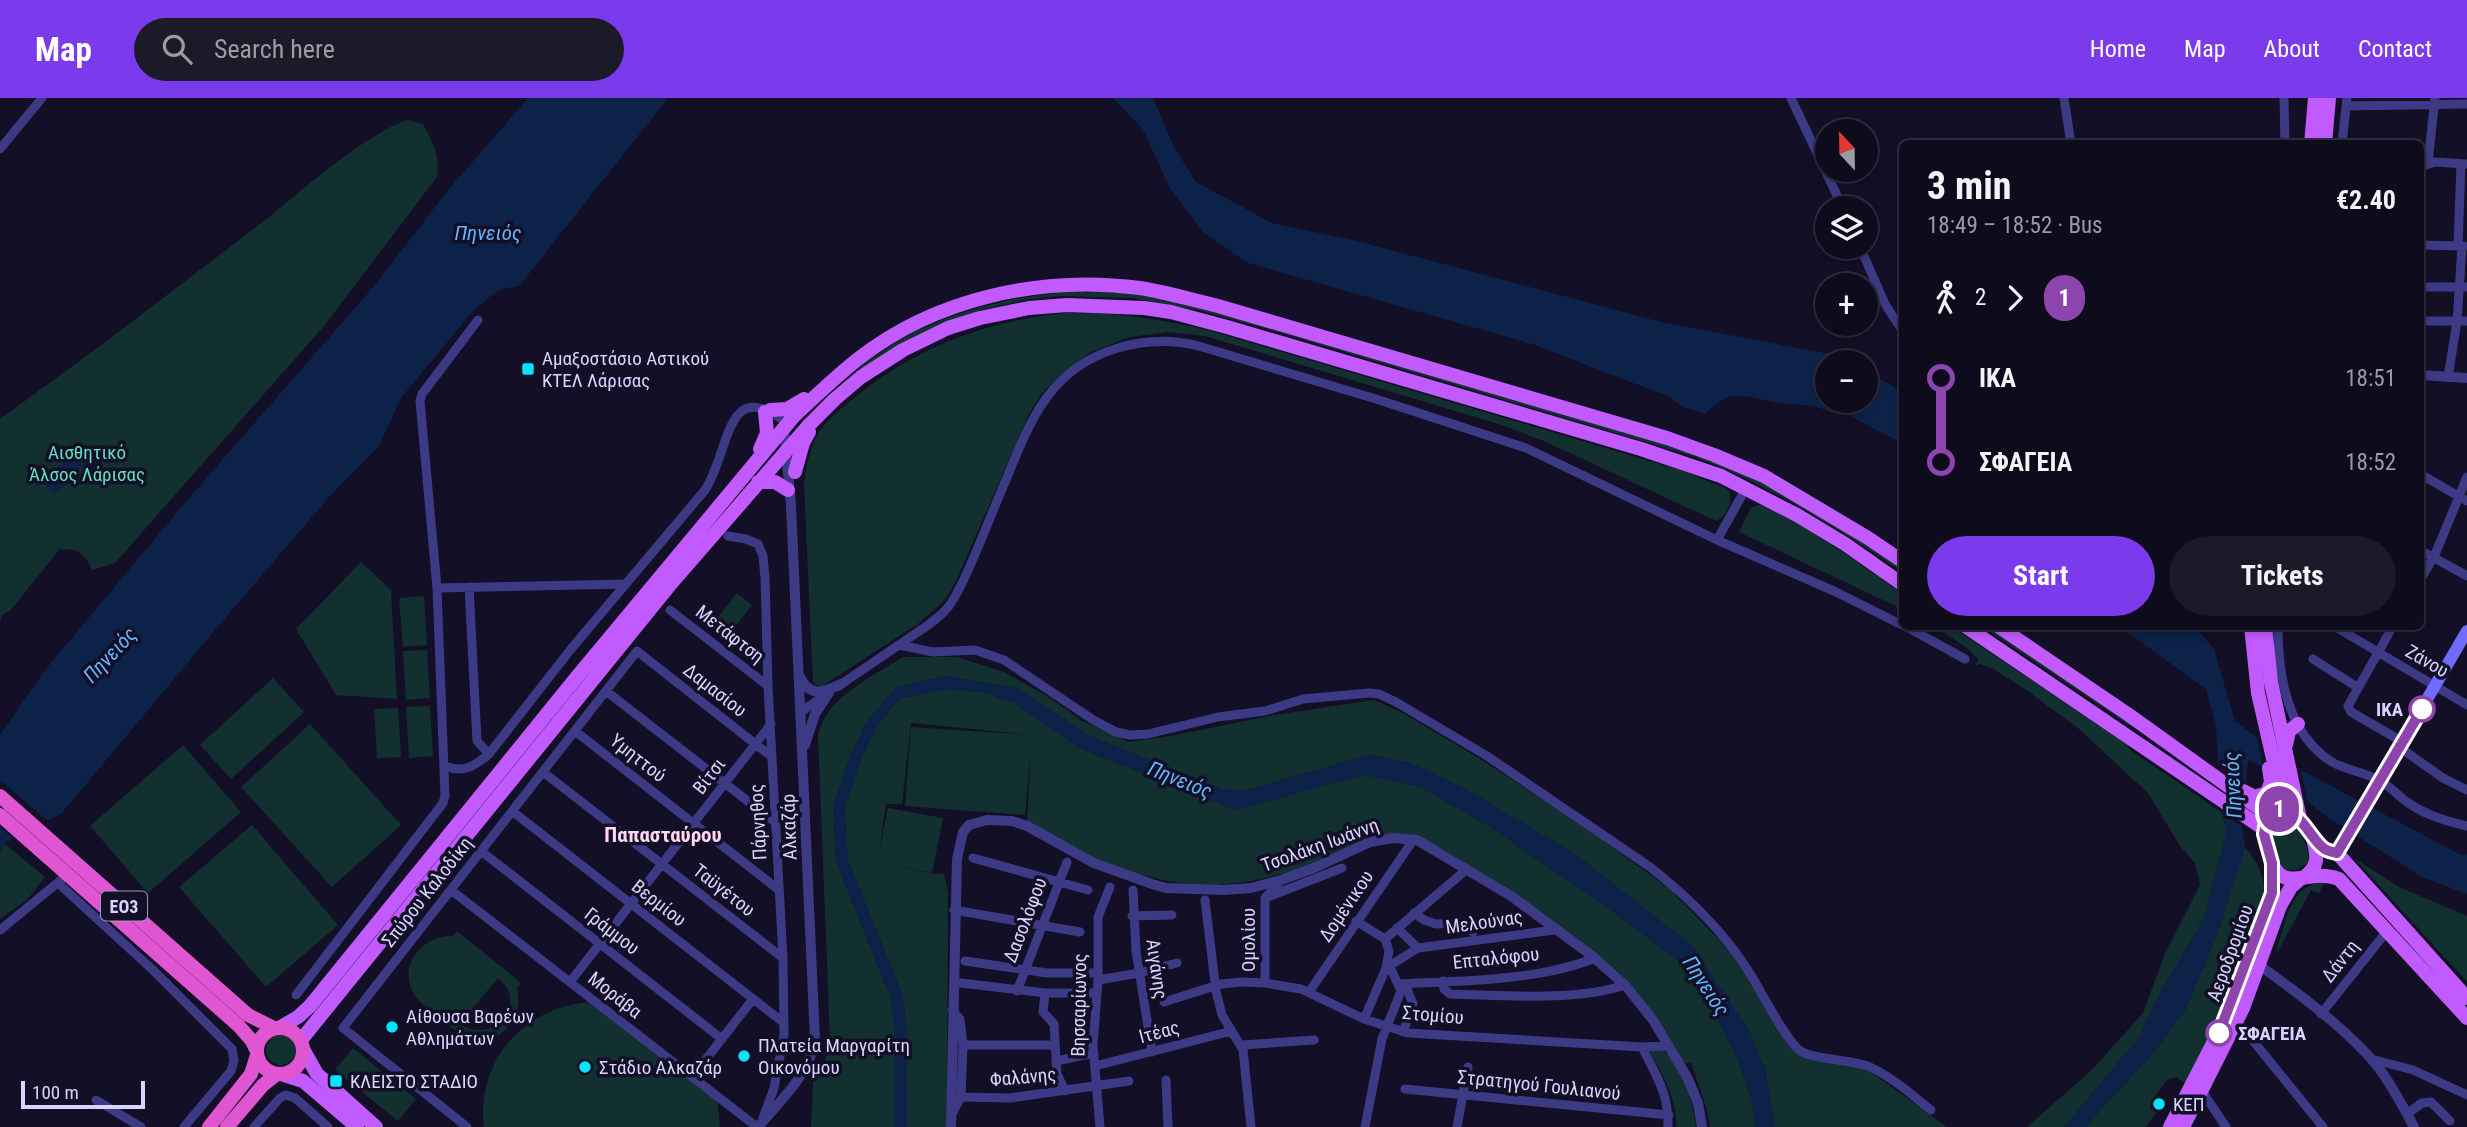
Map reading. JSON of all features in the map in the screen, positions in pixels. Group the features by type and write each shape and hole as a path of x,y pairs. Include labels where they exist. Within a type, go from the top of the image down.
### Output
{"highway":[{"name":"ΕΟ3","path":"0,796 65,869"},
{"name":"ΕΟ3","path":"0,815 177,962 258,1022 295,1034 302,1045"},
{"name":"ΕΟ3","path":"177,962 247,1034 264,1068 279,1074"},
{"path":"209,1127 251,1074 262,1036 277,1028"},
{"path":"227,1127 263,1085 298,1066 302,1058 302,1045"}],"main road":[{"path":"2311,140 2315,98"},
{"path":"2325,140 2329,98"},
{"path":"277,1028 298,1017 310,1006 786,427 826,386 864,355 906,329 941,312 975,300 1012,291 1096,285 1142,288 1233,311 1667,438 1714,455 1783,487 1899,559"},
{"path":"302,1045 669,586 790,446 835,399 875,367 922,340 959,324 1015,310 1067,305 1132,307 1171,313 1227,327 1669,457 1774,502 1844,544 1899,582"},
{"path":"749,469 767,433 763,409 787,409 826,386"},
{"path":"795,472 803,443 823,411"},
{"path":"758,482 771,481 788,490"},
{"path":"1971,630 2264,829"},
{"path":"2004,630 2129,715 2226,786 2251,800 2299,814"},
{"path":"2251,630 2257,686 2265,724 2281,744 2275,807 2264,829 2272,863 2282,876 2292,880 2328,876 2337,878 2467,1018"},
{"path":"2265,630 2281,744 2299,814 2311,834 2324,848 2337,853 2467,999"},
{"path":"2328,876 2340,865 2337,853 2467,631"},
{"path":"2251,800 2263,796 2269,789 2281,744 2290,729 2298,724"},
{"path":"2301,879 2312,872 2315,866 2315,849 2311,834"},
{"name":"Αεροδρομίου","path":"2170,1127 2225,1020 2270,899 2273,884 2272,863"},
{"name":"Αεροδρομίου","path":"2183,1127 2237,1021 2280,906 2291,887 2301,879"},
{"name":"ΕΟ3","path":"302,1045 317,1074 376,1127"},
{"name":"ΕΟ3","path":"279,1074 303,1081 357,1127"}],"street":[{"path":"0,149 43,98"},
{"path":"1791,98 1837,196"},
{"path":"2064,98 2070,140"},
{"path":"2284,98 2285,140"},
{"path":"2424,161 2434,101"},
{"path":"2342,140 2346,102 2434,101 2467,104"},
{"path":"2424,167 2464,164 2462,321 2448,377"},
{"path":"2424,245 2462,246"},
{"path":"1865,259 1885,304 1899,325"},
{"path":"2424,287 2464,287"},
{"path":"296,995 443,803 437,587 421,396 478,320"},
{"path":"2424,321 2462,321"},
{"path":"801,712 938,617 956,594 1025,432 1043,400 1059,382 1088,361 1112,350 1162,341 1192,344 1511,442 1567,466 1717,540 1835,591 1899,624"},
{"path":"2424,375 2467,378"},
{"path":"444,766 457,771 464,770 489,754 571,649 705,490 714,474 736,416 744,408 763,409 786,427"},
{"name":"Αλκαζάρ","path":"786,427 795,472 791,506"},
{"name":"Αλκαζάρ","path":"758,1127 801,1075 812,1054 815,1040 791,506 788,490 790,446"},
{"path":"2424,476 2463,499"},
{"path":"2424,573 2463,499 2467,477"},
{"path":"1717,540 1746,488"},
{"name":"Πάρνηθος","path":"728,536 754,542 763,551 772,724 784,1023 774,1088 770,1104 758,1127"},
{"path":"2424,552 2467,576"},
{"path":"437,587 626,584"},
{"path":"469,587 477,741 489,754"},
{"name":"Μετάφτση","path":"670,610 768,686"},
{"path":"1911,630 1965,659"},
{"path":"2277,630 2281,677 2298,724 2314,747 2326,758 2345,768 2380,781 2420,811 2467,826"},
{"name":"Ζάνου","path":"2340,630 2467,705"},
{"path":"2391,630 2349,702 2349,709 2442,778 2467,790"},
{"path":"899,645 933,652 975,650 1004,660 1095,721 1116,732 1130,735 1149,734 1218,717 1265,711 1303,699 1325,696 1369,692 1396,702 1497,763 1673,884 1713,926 1747,969 1791,1042 1801,1052 1868,1066 1886,1075 1931,1110"},
{"name":"Σπύρου Καλοδίκη","path":"467,1127 343,1028 637,652"},
{"name":"Δαμασίου","path":"637,652 772,757"},
{"path":"2313,659 2357,687"},
{"path":"799,674 807,688 816,692 841,684"},
{"path":"606,691 776,823"},
{"path":"803,751 815,714 829,693"},
{"name":"Βίτσι","path":"570,982 772,724"},
{"name":"Υμηττού","path":"575,731 779,890"},
{"name":"Ταϋγέτου","path":"543,772 783,958"},
{"name":"Βερμίου","path":"512,811 784,1023"},
{"name":"Τσολάκη Ιωάννη","path":"951,1121 957,859 963,832 972,823 987,820 1012,821 1027,826 1094,863 1166,888 1242,889 1314,869 1370,842 1393,838 1414,839 1511,896 1595,958 1625,985 1653,1020 1693,1089 1702,1127"},
{"name":"Δομένικου","path":"1309,992 1414,839"},
{"name":"Γράμμου","path":"481,851 722,1039"},
{"path":"973,858 1088,890"},
{"name":"Δασολόφου","path":"1017,991 1066,862"},
{"name":"Ομολίου","path":"1265,898 1342,868"},
{"path":"0,930 65,869 154,971 232,1049 234,1061 231,1071 184,1127"},
{"path":"1385,939 1468,869"},
{"name":"Ομολίου","path":"1265,983 1265,898 1281,880"},
{"name":"Βησσαρίωνος","path":"1100,1127 1094,1053 1098,918 1110,887"},
{"name":"Μοράβα","path":"451,890 758,1127"},
{"name":"Αιγάνης","path":"1133,890 1132,916 1152,1052"},
{"path":"1205,900 1219,1007 1241,1045 1246,1063 1251,1127"},
{"path":"954,910 1080,932"},
{"path":"1414,913 1436,924 1459,923 1473,932"},
{"path":"1132,916 1172,915"},
{"path":"1356,921 1385,939 1389,951 1387,968 1364,1019"},
{"path":"1397,928 1418,948"},
{"name":"Μελούνας","path":"1387,968 1418,948 1554,930"},
{"name":"Δάντη","path":"2321,1014 2387,931"},
{"name":"Επταλόφου","path":"1402,984 1529,974 1576,965 1595,958"},
{"path":"965,961 1024,970 1098,976 1139,973 1177,963"},
{"path":"2259,965 2321,1014 2370,1058 2414,1127"},
{"path":"1387,968 1402,984 1413,1004 1403,1032"},
{"path":"1443,981 1444,989 1450,994 1477,995 1562,994 1614,989 1625,985"},
{"path":"961,982 1017,991 1097,993"},
{"name":"Στομίου","path":"1164,1002 1215,986 1242,982 1265,983 1309,992 1364,1019 1403,1032 1642,1047 1669,1046"},
{"path":"1365,1127 1386,1028 1402,984"},
{"path":"1045,993 1044,1012 1053,1021 1057,1074 1065,1091"},
{"path":"692,1077 753,999"},
{"path":"951,1121 961,1097 963,1045 960,1020 952,1010"},
{"path":"2237,1021 2323,1127"},
{"name":"Ιτέας","path":"1095,1066 1232,1031"},
{"path":"1241,1045 1314,1040"},
{"path":"963,1045 1054,1045"},
{"path":"1642,1047 1665,1094 1668,1127"},
{"path":"1056,1061 1094,1053"},
{"path":"2370,1058 2413,1070 2467,1095"},
{"path":"1457,1127 1468,1067"},
{"path":"1166,1080 1168,1127"},
{"name":"Φαλάνης","path":"961,1097 1010,1098 1129,1081"},
{"name":"Στρατηγού Γουλιανού","path":"1405,1089 1668,1115"},
{"path":"2202,1091 2226,1127"},
{"path":"254,1127 280,1098 286,1095 295,1098 328,1127"},
{"path":"96,1100 141,1127"},
{"path":"2407,1114 2422,1103 2431,1102 2450,1121"}],"green space":[{"name":"Αισθητικό Άλσος Λάρισας","path":"407,120 423,124 427,131 437,155 437,177 324,326 115,563 92,570 80,553 71,549 59,550 10,611 2,615 0,623 0,419 163,298 351,152"},
{"path":"1067,292 1132,293 1201,306 1620,429 1754,476 1899,565 1899,570 1802,508 1750,480 1695,457 1197,310 1133,298 1059,296 1025,300 955,319 862,370 860,367 883,350 932,324 984,306"},
{"path":"1065,313 1139,317 1211,331 1680,470 1729,491 1730,504 1723,516 1716,521 1546,442 1502,425 1205,336 1168,332 1130,337 1091,352 1061,374 1042,393 1029,414 956,581 945,600 918,624 822,686 816,685 813,682 804,484 809,457 819,432 835,414 878,380 927,351 953,339 1007,322"},
{"path":"1759,505 1770,508 1852,558 1899,591 1899,608 1739,532 1751,508"},
{"path":"361,562 391,590 397,699 336,695 296,629"},
{"path":"737,593 752,605 727,637 712,625"},
{"path":"424,596 427,645 403,647 399,598"},
{"path":"1940,630 1956,630 2128,745 2129,749 2221,812 2227,831 2204,918 2160,994 2139,1038 2064,1127 2027,1127 2093,1069 2143,1013 2164,956 2200,885 2195,863 2180,846 2148,793 2078,728 2025,689 1992,668 1980,664 1975,666 1978,660 1969,649"},
{"path":"1987,630 1994,630 2129,721 2129,725"},
{"path":"427,650 430,698 406,700 403,651"},
{"path":"903,657 957,657 1004,672 1049,697 1082,721 1129,742 1274,715 1374,700 1403,713 1576,821 1670,889 1747,969 1799,1051 1861,1065 1947,1127 1775,1127 1765,1069 1692,946 1575,854 1468,791 1410,763 1369,755 1244,791 1222,789 1089,736 1019,689 945,676 897,687 866,723 850,757 833,807 836,861 891,998 894,1022 894,1127 811,1127 813,1082 825,1060 830,1040 818,735 823,721 841,698"},
{"path":"273,678 304,712 231,779 200,745"},
{"path":"947,689 981,692 1014,702 1079,748 1236,810 1364,774 1421,787 1492,828 1615,913 1681,963 1715,1014 1738,1060 1752,1100 1755,1127 1710,1127 1691,1062 1683,1064 1630,983 1496,882 1433,844 1389,835 1294,871 1247,882 1204,886 1167,881 1112,867 1027,822 1031,751 1025,815 905,806 911,727 1032,735 911,723 902,804 886,804 879,853 888,808 943,818 932,873 879,863 934,874 944,874 948,893 947,1127 907,1127 906,1022 902,994 848,861 844,808 860,761 876,728 889,710 901,698"},
{"path":"430,706 433,756 409,758 406,707"},
{"path":"398,708 401,757 377,758 374,709"},
{"path":"310,724 401,825 332,887 241,787"},
{"path":"183,745 241,812 148,893 90,826"},
{"path":"2282,817 2293,825 2308,850 2308,863 2296,870 2285,870 2272,846 2272,821"},
{"path":"252,825 338,925 266,987 179,887"},
{"path":"5,844 45,877 28,899 0,919 0,852"},
{"path":"2245,848 2260,871 2264,898 2221,1014 2185,1083 2176,1077 2167,1080 2152,1100 2155,1102 2150,1108 2156,1113 2146,1127 2085,1127 2153,1053 2185,1010 2216,937"},
{"path":"2354,858 2399,887 2467,916 2467,982"},
{"path":"2325,881 2319,893 2311,890 2276,951 2296,897 2313,884"},
{"path":"457,931 521,983 517,988 518,1004 514,1019 507,1028 489,1039 471,1038 453,1029 419,1000 410,983 411,962 416,953 432,940 453,936","holes":["498,978 507,988 509,1009 496,1026 473,1030 460,1024"]},
{"name":"Στάδιο Αλκαζάρ","path":"593,1002 717,1098 720,1127 484,1127 488,1079 497,1058 510,1040 547,1013 569,1005"},
{"path":"281,1035 292,1039 296,1050 292,1061 281,1065 270,1061 266,1050 270,1039"},
{"path":"353,1048 416,1099 398,1121 335,1070"},
{"path":"1663,1050 1686,1085 1696,1127 1676,1127 1672,1097 1650,1051"}],"water":[{"name":"Πηνειός","path":"528,98 668,98 520,285 497,291 473,311 401,398 379,446 331,495 62,813 5,843 0,852 0,735 45,670 189,498 376,284 448,190"},
{"path":"1113,98 1153,98 1174,147 1196,182 1272,223 1357,241 1661,322 1815,351 1815,407 1732,396 1723,399 1705,414 1683,407 1667,396 1532,344 1248,263 1204,233 1169,187 1144,131"},
{"path":"1878,377 1899,390 1899,441 1844,413 1878,413"},
{"path":"82,446 98,449 101,454 99,466 83,476 81,475 85,470 81,466 74,473 77,477 54,494 47,490 43,480"},
{"name":"Πηνειός","path":"2124,630 2198,630 2214,649 2235,721 2301,770 2461,855 2467,854 2467,894 2422,877 2327,817 2268,769 2248,760 2242,826 2245,848 2216,937 2185,1010 2153,1053 2085,1127 2064,1127 2139,1038 2160,994 2204,918 2227,831 2221,812 2216,726 2206,689"},
{"name":"Πηνειός","path":"945,676 1019,689 1089,736 1222,789 1244,791 1369,755 1410,763 1468,790 1575,854 1692,946 1748,1028 1765,1069 1775,1127 1755,1127 1752,1100 1738,1060 1715,1014 1681,963 1615,913 1492,828 1421,787 1364,775 1236,810 1079,748 1014,702 981,692 947,689 901,698 889,710 876,728 860,761 844,808 848,861 902,994 906,1022 907,1127 894,1127 894,1022 891,998 836,861 833,807 850,757 866,723 882,703 897,687"}],"pier":[{"path":"2257,733 2300,765 2308,806 2264,771"},
{"path":"2215,763 2249,786 2246,829 2218,810"},
{"path":"0,780 50,823 16,841 0,827"}],"bus line":[{"name":"1","path":"2219,1033 2272,893 2272,863 2264,834 2267,814 2274,810 2288,810 2300,819 2321,846 2337,853 2422,709"}],"place":[{"name":"Αμαξοστάσιο Αστικού ΚΤΕΛ Λάρισας","path":"528,369"},
{"name":"ΙΚΑ","path":"2422,709"},
{"name":"Αίθουσα Βαρέων Αθλημάτων","path":"392,1027"},
{"name":"ΣΦΑΓΕΙΑ","path":"2219,1033"},
{"name":"Πλατεία Μαργαρίτη Οικονόμου","path":"744,1056"},
{"name":"Στάδιο Αλκαζάρ","path":"585,1067"},
{"name":"ΚΛΕΙΣΤΟ ΣΤΑΔΙΟ","path":"336,1081"},
{"name":"ΚΕΠ","path":"2159,1104"}],"district":[{"name":"Παπασταύρου","path":"663,835"}]}
